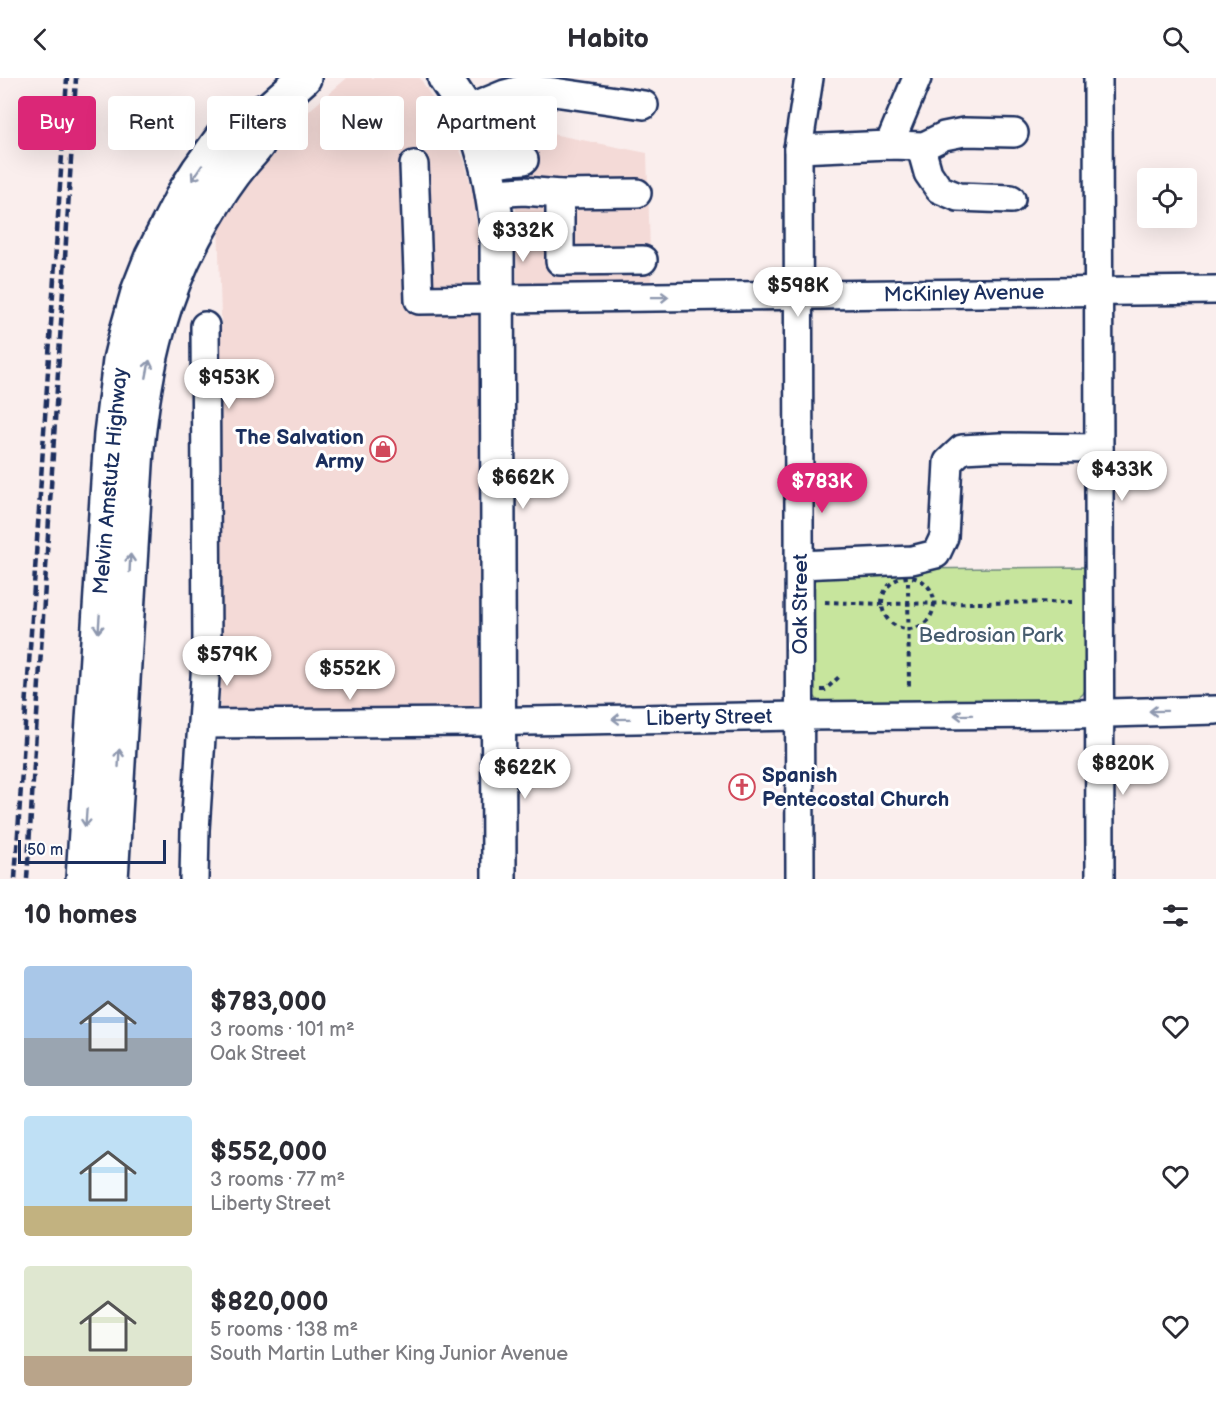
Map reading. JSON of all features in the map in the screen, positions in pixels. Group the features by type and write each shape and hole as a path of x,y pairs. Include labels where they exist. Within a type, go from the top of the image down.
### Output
{"main road":[{"path":"284,96 304,78"},
{"path":"445,78 457,96"},
{"name":"Melvin Amstutz Highway","path":"83,879 111,434 120,360 139,289 152,256 184,192 213,150"},
{"name":"Melvin Amstutz Highway","path":"111,879 137,448 149,363 161,314 188,250 223,190 254,150"},
{"path":"481,150 490,179 497,226 499,879"}],"street":[{"name":"Oak Street","path":"801,879 798,149 809,78"},
{"path":"890,145 917,78"},
{"path":"1098,78 1100,879"},
{"path":"500,96 524,89 644,105"},
{"path":"798,149 890,145 924,146 944,136 964,132 1014,134"},
{"path":"924,146 923,154 928,173 939,189 958,197 1011,199"},
{"path":"490,179 510,161 524,160"},
{"name":"McKinley Avenue","path":"414,165 419,300 1216,290"},
{"path":"490,179 524,190 560,194 637,193"},
{"path":"550,299 560,261 560,194"},
{"path":"560,261 643,260"},
{"path":"614,261 614,298"},
{"path":"194,879 207,646 205,326"},
{"path":"800,565 912,560 936,554 944,537 948,462 962,449 1099,448"},
{"name":"Liberty Street","path":"202,724 1216,710"}],"path":[{"path":"908,577 909,689"},
{"path":"908,577 923,582 932,595 933,603 928,619 921,625 908,628 895,626 888,620 882,604 886,588 892,582 908,577"},
{"path":"825,602 882,604 1072,602"},
{"path":"825,690 840,676"}],"shaded area":[{"path":"347,78 420,78 431,96 416,96 416,150 460,150 475,201 479,272 479,721 220,723 221,317 218,221 252,172 273,150 308,150 308,112 320,101 320,150 404,150 404,96 326,96"},
{"path":"557,135 647,153 651,285 517,287 516,200 512,171 505,150 557,150"}],"green space":[{"name":"Bedrosian Park","path":"1084,567 1087,686 1076,700 830,705 818,701 812,693 810,570"}],"railway":[{"path":"15,879 67,78"},
{"path":"27,879 76,78"}],"place":[{"name":"The Salvation Army","path":"383,449"},
{"name":"Spanish Pentecostal Church","path":"742,787"}]}
